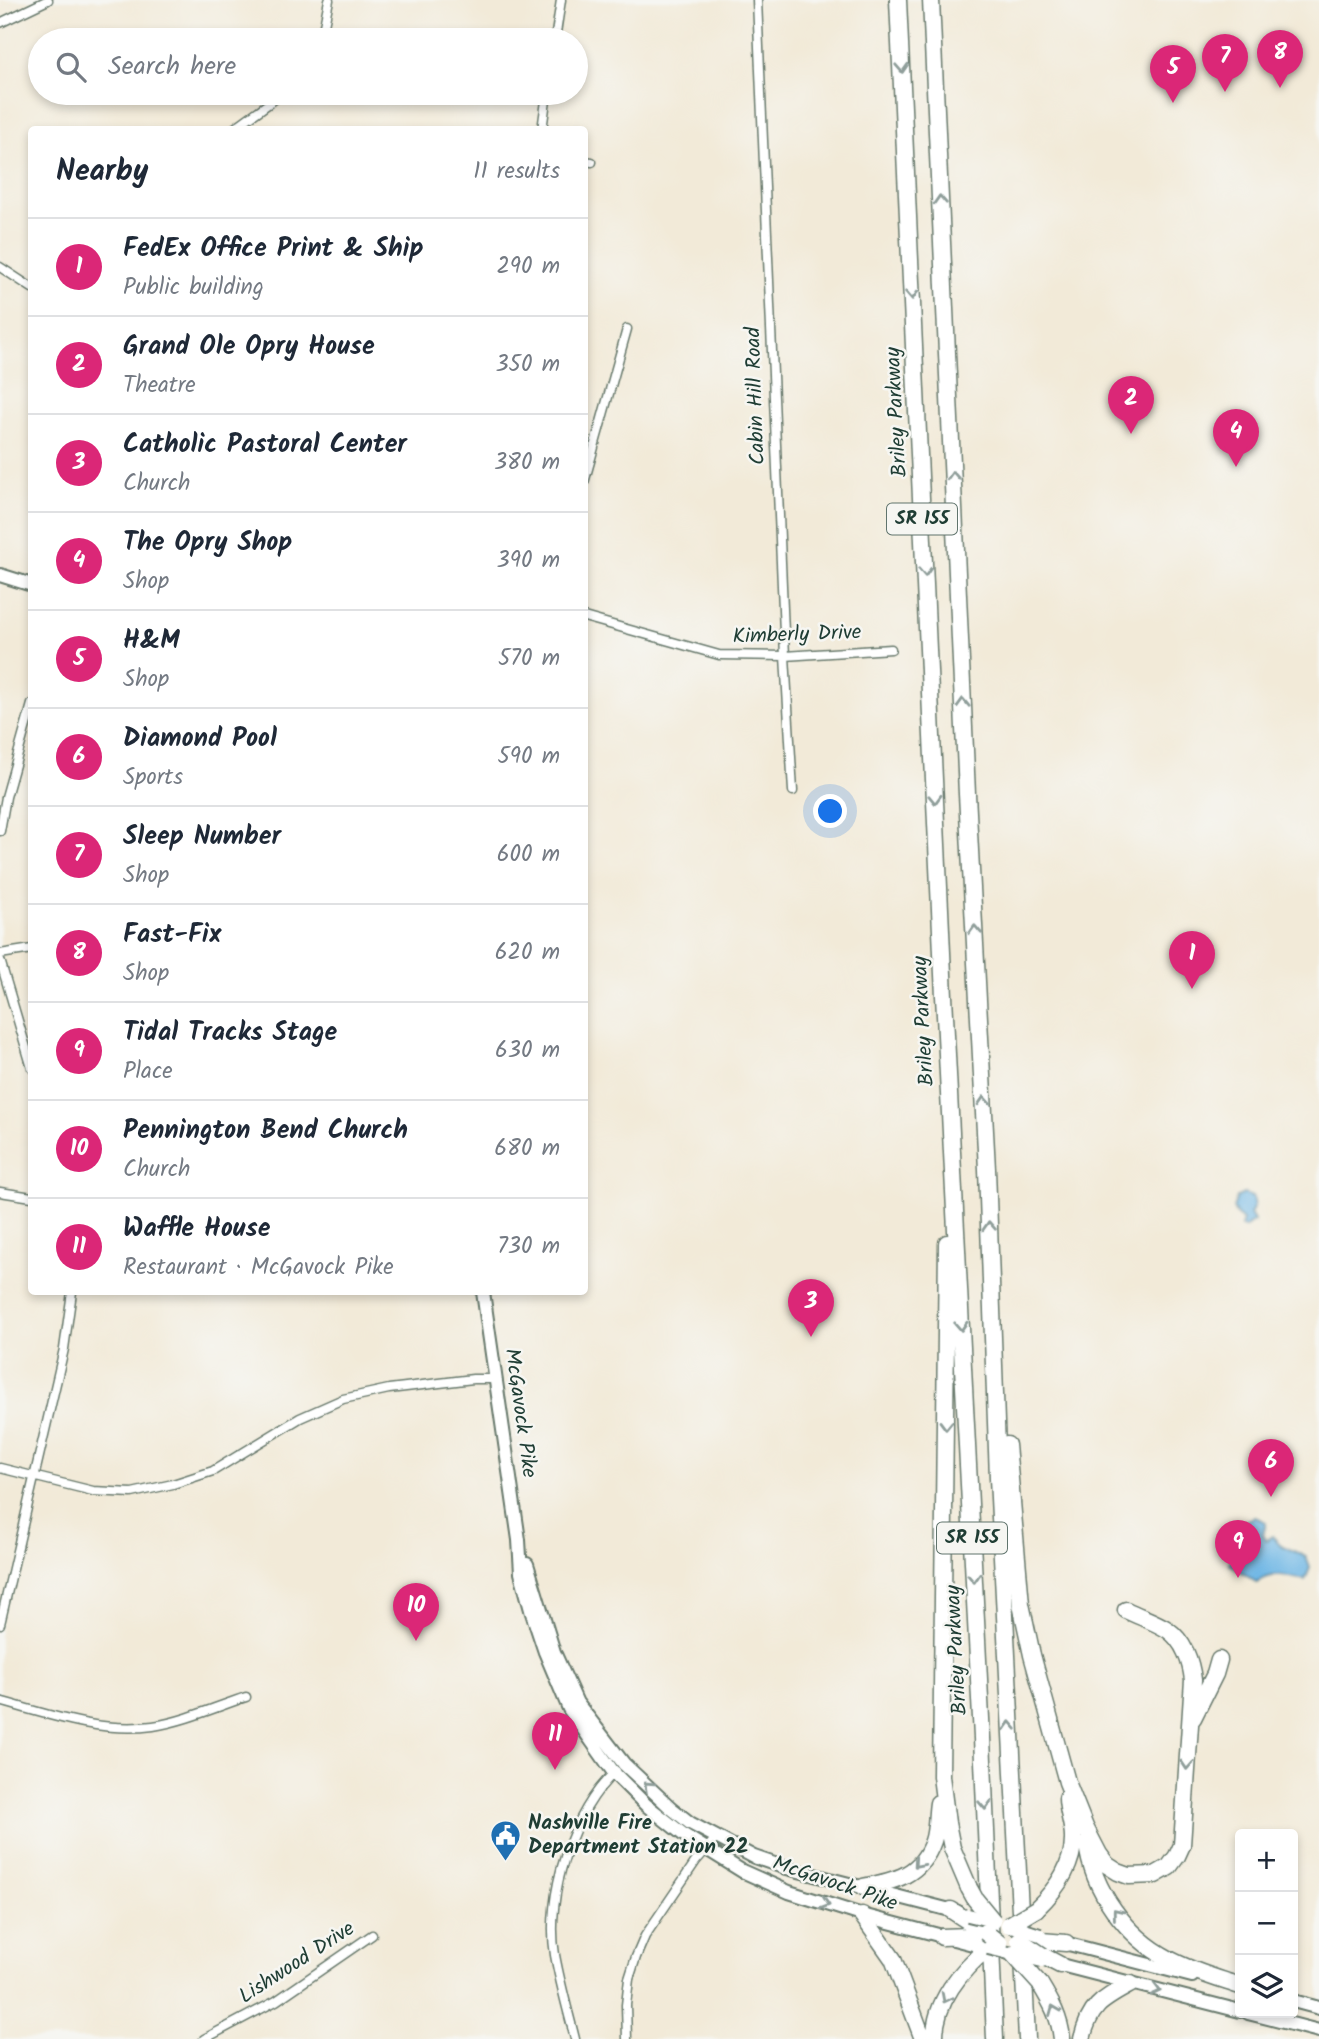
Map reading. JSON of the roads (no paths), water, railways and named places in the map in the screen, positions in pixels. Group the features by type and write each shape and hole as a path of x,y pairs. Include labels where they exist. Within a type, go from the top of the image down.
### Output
{"highway":[{"name":"Briley Parkway","path":"898,0 995,2039"},
{"name":"SR 155","path":"931,0 966,780 992,1282 999,1505 1027,2039"},
{"path":"863,1887 905,1877 923,1859 934,1841 941,1776 947,1306 946,1038"},
{"path":"992,1282 1021,1604 1032,1655 1067,1782 1085,1827 1107,1865 1129,1876 1142,1877 1156,1875 1169,1867 1182,1845 1192,1680 1191,1665 1186,1652 1169,1630 1126,1610"},
{"path":"1189,1728 1219,1660"},
{"path":"941,1776 952,1848 969,1888 1001,1937 1040,1984 1053,2005 1061,2027 1062,2039"},
{"path":"935,2039 935,2027 943,2003 957,1977 971,1962 1036,1909 1058,1885 1072,1853 1073,1834 1067,1804 1067,1782"},
{"path":"1085,1827 1088,1849 1101,1892 1120,1919 1154,1951 1167,1959 1235,1985"},
{"path":"951,1910 969,1929"},
{"path":"862,1915 893,1959 923,2039"},
{"path":"942,1937 969,1929 1042,1948 1066,1943"},
{"path":"1042,1948 1060,1965"},
{"path":"1082,2039 1087,2019 1102,2000 1131,1984"}],"main road":[{"path":"0,575 28,584"},
{"name":"McGavock Pike","path":"483,1295 519,1540 521,1573 545,1652 569,1709 599,1755 646,1805 684,1835 742,1871 789,1892 942,1937"},
{"name":"McGavock Pike","path":"519,1540 554,1651 577,1703 624,1764 671,1808 690,1823 754,1857 783,1867 951,1910"},
{"path":"969,1929 1001,1937"},
{"path":"1066,1943 1235,1986"},
{"path":"1060,1965 1235,2010"},
{"path":"1298,2002 1319,2008"},
{"path":"1268,2018 1319,2031"}],"street":[{"path":"0,23 48,0"},
{"path":"323,28 330,0"},
{"path":"557,28 561,0"},
{"name":"Cabin Hill Road","path":"757,0 793,790"},
{"path":"238,126 266,105"},
{"path":"543,126 545,105"},
{"path":"0,267 28,285"},
{"path":"588,469 627,329"},
{"name":"Kimberly Drive","path":"588,618 719,655 785,656 891,649"},
{"path":"0,831 6,797 28,718"},
{"path":"0,954 28,950"},
{"path":"0,960 28,1054"},
{"path":"0,1192 28,1196"},
{"path":"0,1624 64,1349 72,1295"},
{"path":"0,1468 93,1491 132,1493 213,1471 300,1418 343,1399 401,1388 495,1379"},
{"path":"0,1701 76,1722 130,1727 154,1726 246,1697"},
{"path":"575,2039 555,1953 553,1919 572,1834 590,1800 624,1764"},
{"path":"627,2039 626,2005 629,1979 645,1936 696,1861 717,1837"},
{"name":"Lishwood Drive","path":"204,2039 276,2001 372,1935"}],"water":[{"path":"1244,1194 1252,1197 1254,1204 1250,1214 1254,1221 1244,1228 1241,1226 1243,1220 1233,1208 1237,1197"},
{"path":"1255,1517 1266,1522 1263,1535 1266,1540 1272,1536 1281,1545 1306,1557 1310,1568 1305,1580 1274,1576 1257,1583 1229,1563 1234,1549 1227,1527"}],"place":[{"name":"Fast-Fix","path":"1280,88"},
{"name":"Sleep Number","path":"1225,92"},
{"name":"H&M","path":"1173,103"},
{"name":"Grand Ole Opry House","path":"1131,434"},
{"name":"The Opry Shop","path":"1236,467"},
{"name":"FedEx Office Print & Ship","path":"1192,989"},
{"name":"Catholic Pastoral Center","path":"811,1337"},
{"name":"Diamond Pool","path":"1271,1497"},
{"name":"Tidal Tracks Stage","path":"1238,1578"},
{"name":"Pennington Bend Church","path":"416,1641"},
{"name":"Waffle House","path":"555,1770"},
{"name":"Nashville Fire Department Station 22","path":"505,1862"}]}
